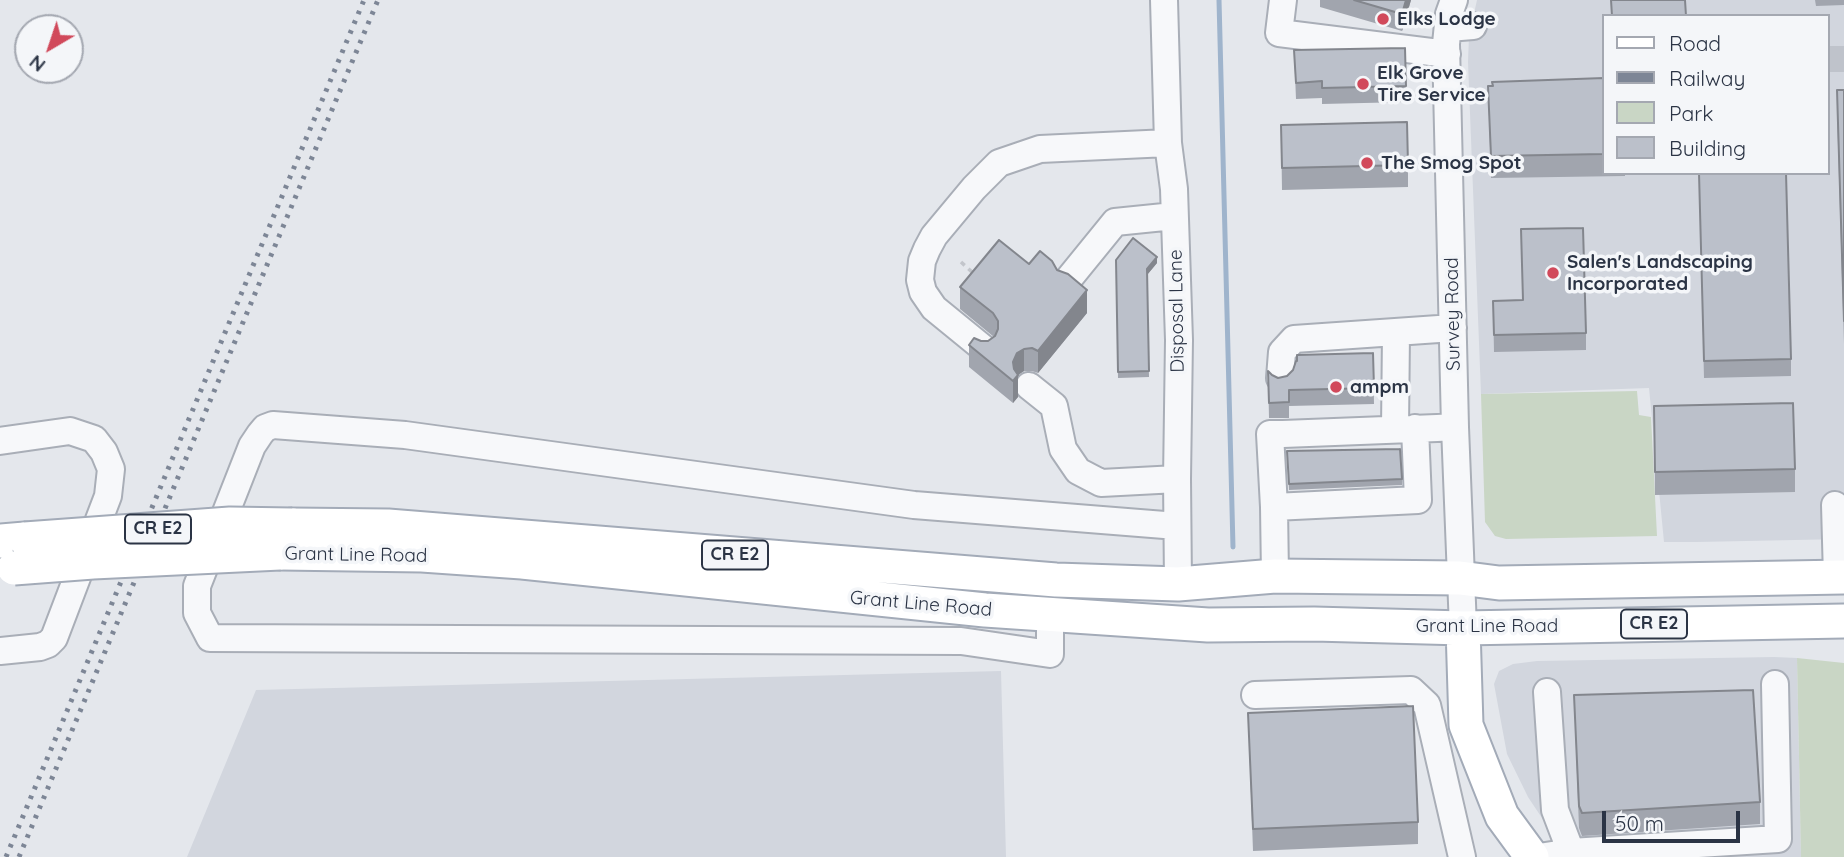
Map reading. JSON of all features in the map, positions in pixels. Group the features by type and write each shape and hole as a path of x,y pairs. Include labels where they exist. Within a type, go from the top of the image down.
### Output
{"main road":[{"name":"Grant Line Road","path":"10,554 230,524 286,539 422,555 522,562 985,610 1208,625 1314,624 1463,628 1844,621"},
{"name":"Grant Line Road","path":"286,539 388,526 1056,580 1178,584 1275,576 1460,578 1499,583 1840,577"},
{"path":"1463,628 1466,725 1502,816 1532,857"}],"street":[{"name":"Disposal Lane","path":"1164,0 1168,143 1174,189 1179,340 1178,584"},
{"path":"1283,0 1279,33 1447,54"},
{"name":"Survey Road","path":"1454,0 1449,14 1461,27 1447,54 1459,90 1462,189 1463,250 1453,328 1465,362 1455,427 1463,628"},
{"path":"983,348 934,309 923,292 920,280 922,261 934,236 974,188 999,163 1040,149 1168,143"},
{"path":"1067,281 1115,222 1174,216"},
{"path":"1280,378 1282,352 1294,339 1453,328"},
{"path":"1274,507 1418,500 1405,429 1396,333"},
{"path":"1029,386 1054,406 1063,449 1078,471 1101,483 1177,479"},
{"path":"1050,615 1050,654 961,641 210,638 197,613 197,586 252,446 265,428 273,425 405,435 914,505 1177,526"},
{"path":"1275,576 1270,435 1282,426 1405,429 1455,427"},
{"path":"0,441 70,431 94,439 104,452 111,469 108,496 54,638 40,647 0,651"},
{"path":"1835,505 1840,577"},
{"path":"1539,857 1571,852 1674,851 1778,839 1774,684"},
{"path":"1255,695 1411,690 1427,705 1462,857"},
{"path":"1546,692 1555,810 1571,852"}],"path":[{"path":"961,262 973,272"}],"shaded area":[{"path":"1477,0 1844,0 1844,539 1664,542 1649,388 1481,394 1469,36"},
{"path":"1797,658 1801,857 1568,857 1528,797 1507,754 1494,684 1499,671 1513,664 1537,661"},
{"path":"1001,671 1006,857 187,857 256,690"}],"green space":[{"path":"1637,391 1639,415 1651,417 1657,536 1506,539 1495,536 1485,522 1481,394"},
{"path":"1797,658 1844,663 1844,857 1801,857"}],"building":[{"path":"1354,0 1406,0 1402,14"},
{"path":"1611,0 1685,0 1686,14 1612,14"},
{"path":"1405,48 1406,86 1322,88 1322,81 1296,83 1294,50"},
{"path":"1602,78 1602,154 1491,156 1488,86 1493,86 1492,82"},
{"path":"1837,90 1844,90 1844,321"},
{"path":"1407,122 1408,165 1282,168 1281,125"},
{"path":"1699,175 1786,175 1791,359 1704,361"},
{"path":"1583,228 1586,333 1494,335 1493,301 1523,300 1521,229"},
{"path":"1133,238 1157,257 1147,269 1149,371 1118,372 1116,260"},
{"path":"999,240 1029,264 1040,251 1052,261 1057,270 1068,274 1087,290 1038,351 1032,348 1017,353 1013,362 1018,375 1013,381 969,345 974,338 988,341 995,336 998,321 993,313 960,287"},
{"path":"1373,353 1374,388 1289,390 1289,402 1269,403 1268,371 1278,378 1287,376 1293,370 1297,355"},
{"path":"1793,403 1795,469 1655,472 1654,406"},
{"path":"1400,449 1402,479 1289,484 1287,451"},
{"path":"1753,690 1760,802 1582,813 1579,806 1574,695"},
{"path":"1413,706 1418,822 1253,829 1248,713"}],"waterway":[{"path":"1219,0 1233,547"}],"tunnel":[{"path":"1830,59 1844,59"}],"railway":[{"path":"6,857 364,0"},
{"path":"19,857 378,0"}],"place":[{"name":"Elks Lodge","path":"1383,19"},
{"name":"Elk Grove Tire Service","path":"1363,84"},
{"name":"The Smog Spot","path":"1367,163"},
{"name":"Salen's Landscaping Incorporated","path":"1553,273"},
{"name":"ampm","path":"1336,387"}]}
